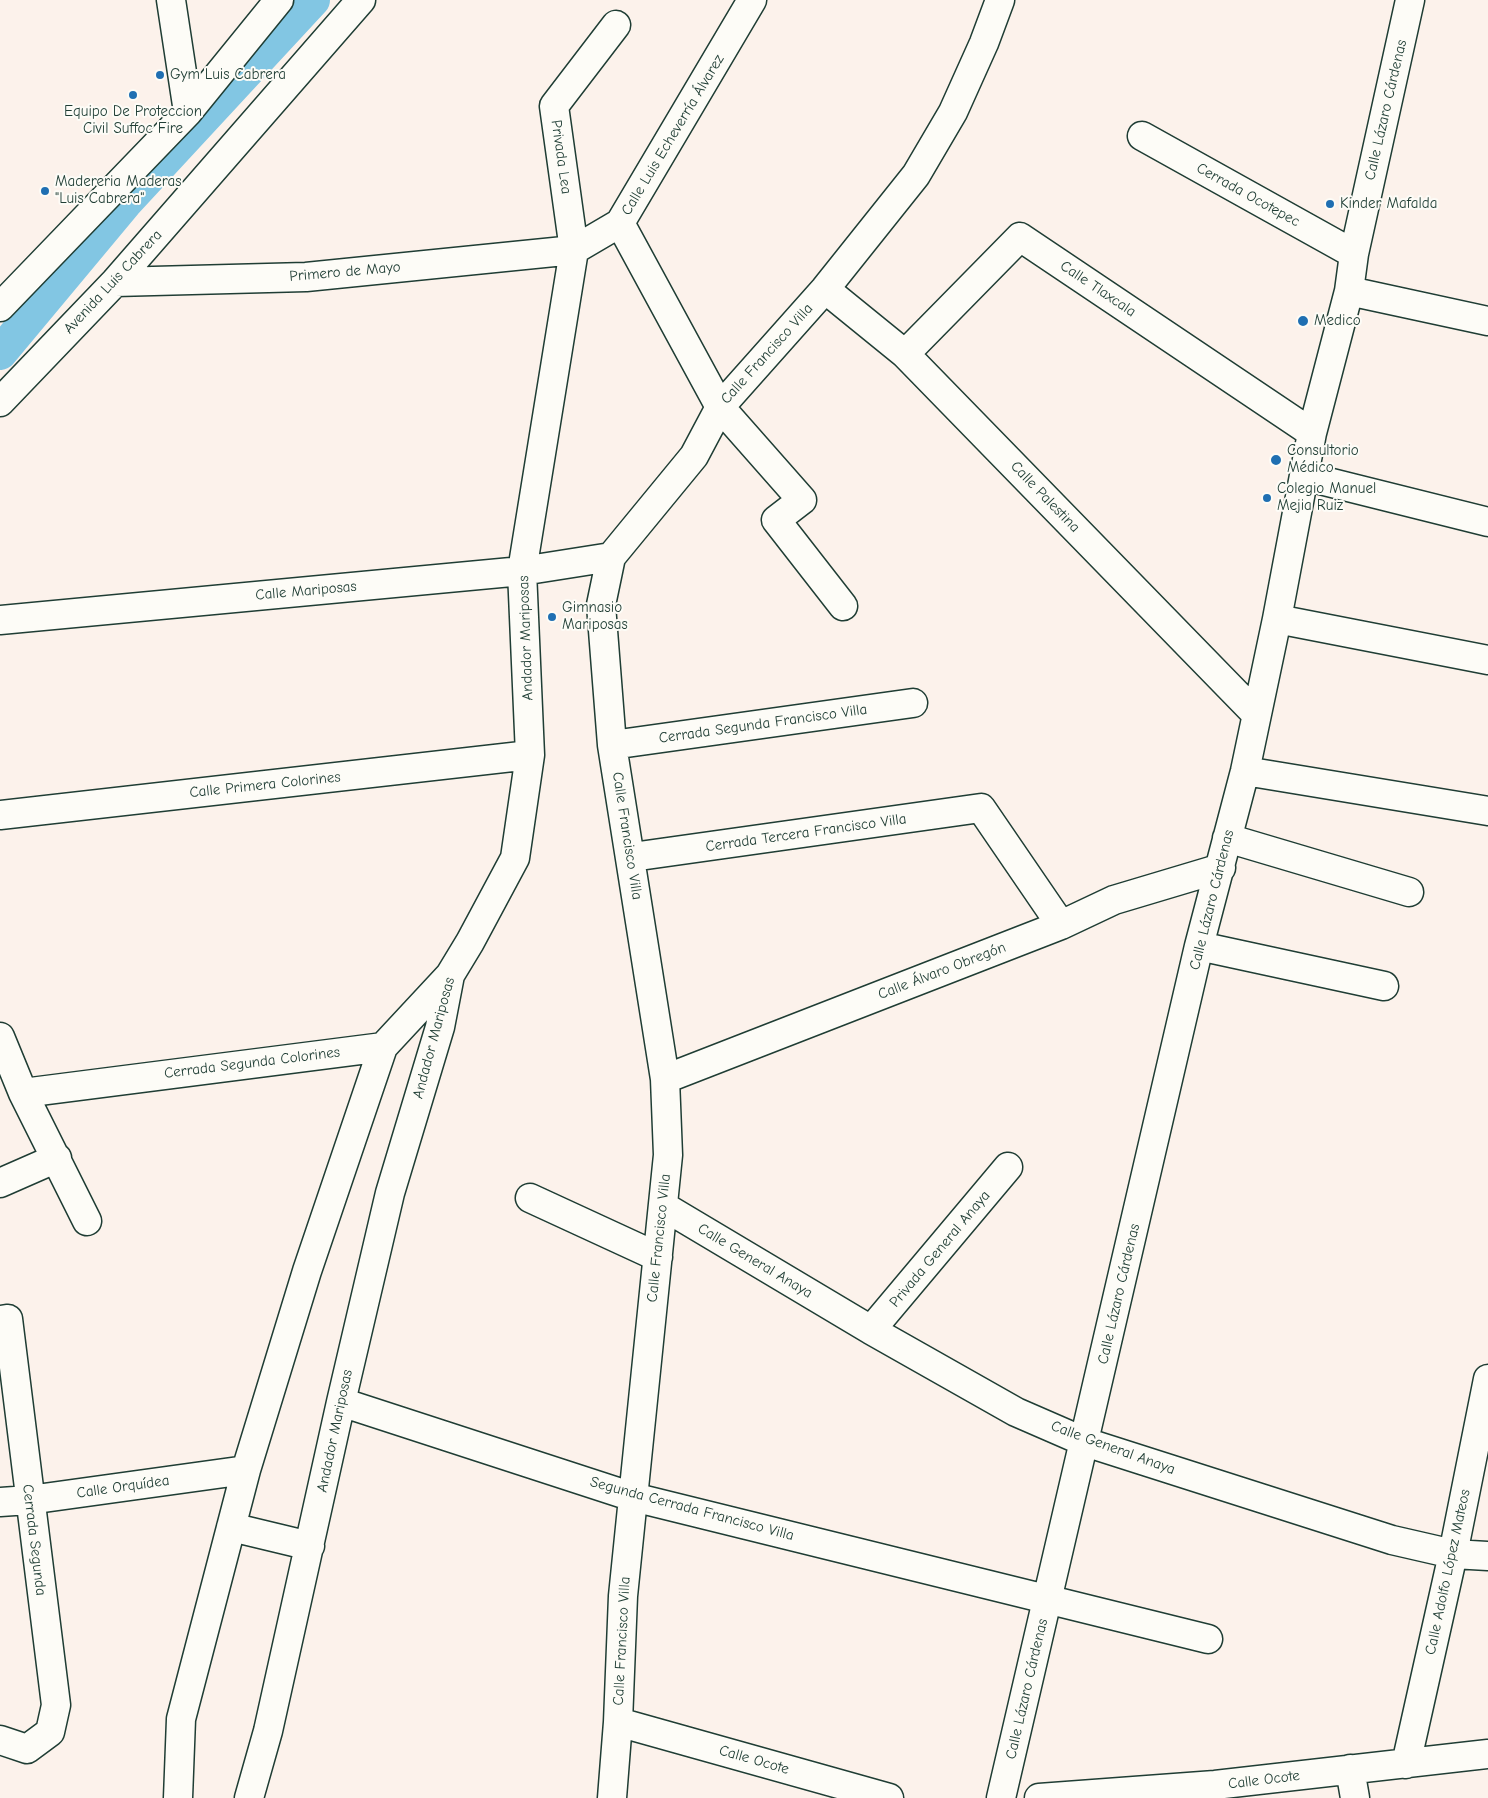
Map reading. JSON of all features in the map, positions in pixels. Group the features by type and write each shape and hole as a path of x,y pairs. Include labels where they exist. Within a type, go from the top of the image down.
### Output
{"street":[{"path":"171,0 188,112"},
{"path":"0,307 188,112 279,0"},
{"name":"Avenida Luis Cabrera","path":"0,402 115,282 361,0"},
{"name":"Calle Luis Echeverría Álvarez","path":"574,250 620,223 752,0"},
{"name":"Calle Francisco Villa","path":"612,1798 618,1722 623,1596 668,1155 665,1079 632,857 612,745 601,605 611,557 694,456 720,407 825,289 916,176 953,112 984,43 1000,0"},
{"name":"Calle Lázaro Cárdenas","path":"1001,1798 1200,946 1245,771 1277,619 1312,433 1349,291 1354,254 1410,0"},
{"name":"Privada Lea","path":"574,250 554,106 616,25"},
{"name":"Cerrada Ocotepec","path":"1142,136 1354,254"},
{"path":"620,223 720,407 802,500 776,520 843,606"},
{"name":"Calle Tlaxcala","path":"905,354 1020,237 1312,433"},
{"name":"Primero de Mayo","path":"115,282 306,277 574,250"},
{"name":"Andador Mariposas","path":"249,1798 268,1731 341,1402 390,1193 440,1027 450,975 515,858 530,755 522,571 574,250"},
{"name":"Calle Palestina","path":"825,289 905,354 1256,714"},
{"path":"1349,291 1488,321"},
{"path":"1304,476 1488,522"},
{"name":"Calle Mariposas","path":"0,620 522,571 611,557"},
{"path":"1277,619 1488,660"},
{"name":"Cerrada Segunda Francisco Villa","path":"612,745 913,703"},
{"name":"Calle Primera Colorines","path":"0,814 530,755"},
{"path":"1245,771 1488,812"},
{"name":"Cerrada Tercera Francisco Villa","path":"632,857 981,808 1060,925"},
{"path":"1227,838 1409,892"},
{"name":"Calle Álvaro Obregón","path":"665,1079 1060,925 1114,900 1220,868"},
{"path":"1200,946 1384,986"},
{"path":"178,1798 181,1718 246,1470 307,1271 383,1047 450,975"},
{"path":"0,1037 23,1093 87,1221"},
{"name":"Cerrada Segunda Colorines","path":"23,1093 383,1047"},
{"path":"0,1183 57,1158"},
{"name":"Privada General Anaya","path":"871,1330 1008,1167"},
{"path":"530,1198 658,1257"},
{"name":"Calle General Anaya","path":"663,1206 871,1330 1016,1412 1085,1442 1392,1540 1454,1554 1488,1556"},
{"name":"Cerrada Segunda","path":"0,1740 27,1749 50,1732 56,1705 4,1320"},
{"name":"Calle Adolfo López Mateos","path":"1406,1764 1454,1554 1488,1379"},
{"name":"Segunda Cerrada Francisco Villa","path":"341,1402 634,1497 1048,1599"},
{"name":"Calle Orquídea","path":"0,1502 29,1500 246,1470"},
{"path":"232,1527 310,1546"},
{"path":"1048,1599 1208,1639"},
{"name":"Calle Ocote","path":"618,1722 889,1798"},
{"name":"Calle Ocote","path":"1039,1798 1215,1785 1488,1754"},
{"path":"1350,1769 1356,1798"}],"waterway":[{"path":"0,353 125,203 313,0"}],"place":[{"name":"Gym Luis Cabrera","path":"160,75"},
{"name":"Equipo De Proteccion Civil Suffoc Fire","path":"133,95"},
{"name":"Madereria Maderas \"Luis Cabrera\"","path":"45,191"},
{"name":"Kinder Mafalda","path":"1330,204"},
{"name":"Medico","path":"1303,321"},
{"name":"Consultorio Médico","path":"1276,460"},
{"name":"Colegio Manuel Mejia Ruiz","path":"1267,498"},
{"name":"Gimnasio Mariposas","path":"552,617"}]}
